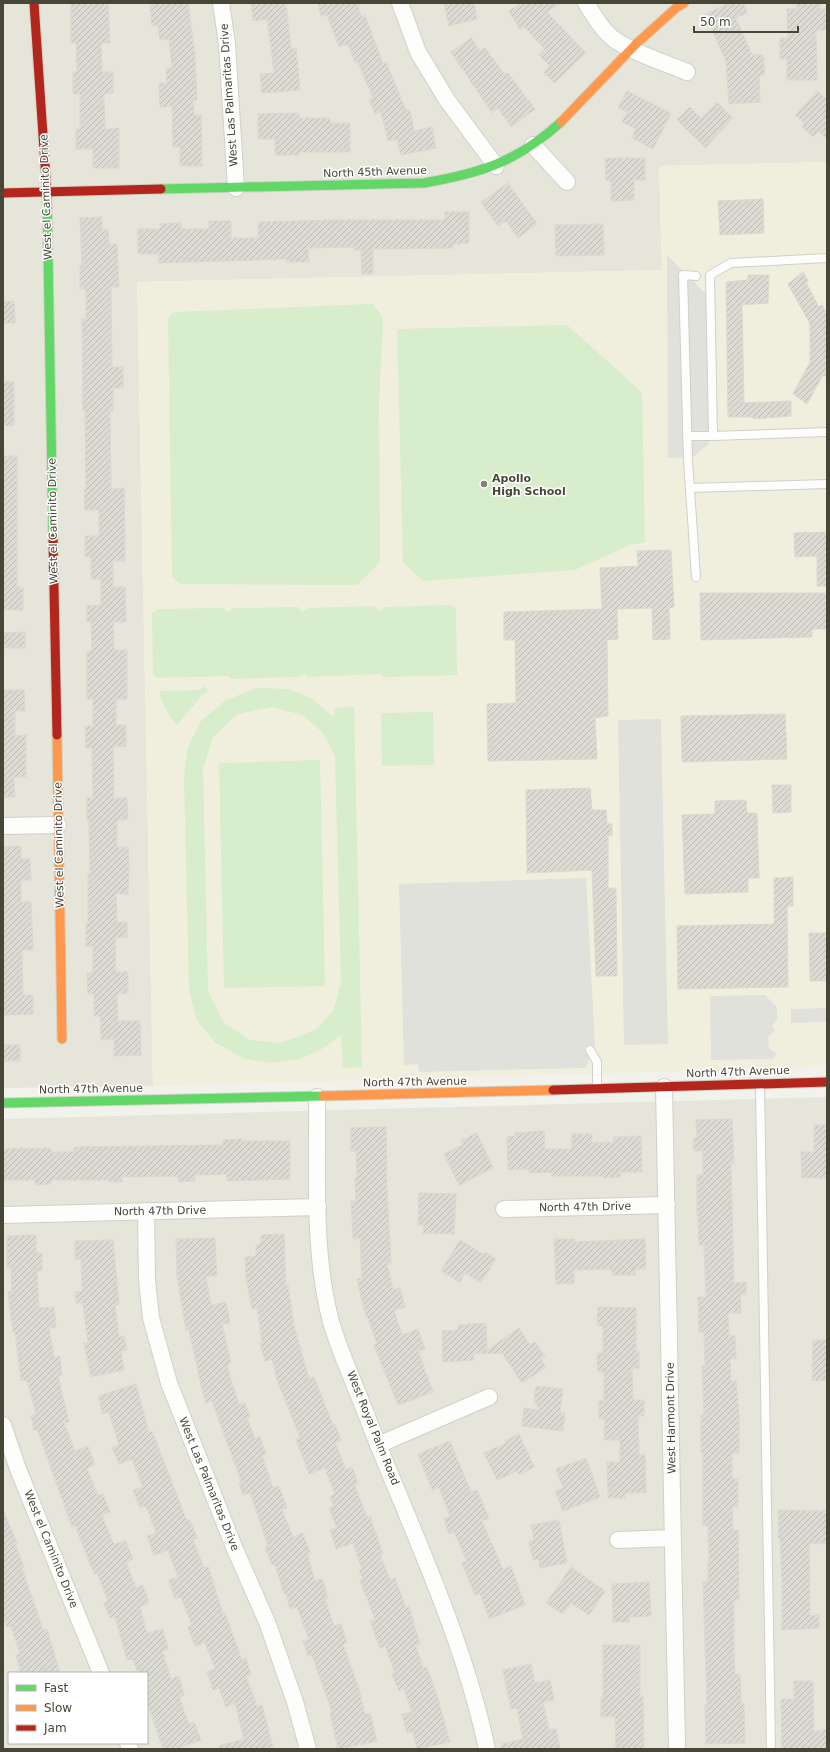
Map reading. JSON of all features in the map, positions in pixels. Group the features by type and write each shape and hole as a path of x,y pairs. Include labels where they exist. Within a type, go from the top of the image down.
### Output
{"street":[{"name":"West el Caminito Drive","path":"34,3 47,192 62,1039"},
{"name":"West Las Palmaritas Drive","path":"221,3 227,44 236,188"},
{"path":"400,3 418,52 447,100 496,166"},
{"path":"586,3 596,19 614,39 631,49 686,72"},
{"name":"North 45th Avenue","path":"3,193 424,183 456,178 496,166 533,145 580,102 631,49 676,8 684,3"},
{"path":"533,145 567,182"},
{"path":"3,826 58,825"},
{"name":"North 47th Avenue","path":"3,1103 597,1090 827,1082"},
{"name":"West Harmont Drive","path":"664,1087 677,1749"},
{"name":"West Royal Palm Road","path":"317,1097 318,1207 324,1290 332,1323 378,1445 418,1539 464,1664 479,1710 487,1749"},
{"name":"North 47th Drive","path":"504,1209 667,1205"},
{"name":"North 47th Drive","path":"3,1215 318,1207"},
{"name":"West Las Palmaritas Drive","path":"146,1211 147,1280 151,1318 169,1383 234,1547 267,1622 295,1702 308,1749"},
{"path":"378,1445 489,1397"},
{"name":"West el Caminito Drive","path":"3,1424 18,1469 101,1672"},
{"path":"618,1540 673,1538"}],"lane":[{"path":"713,436 710,275 731,263 827,258"},
{"path":"696,276 683,276 687,436 696,577"},
{"path":"687,436 827,432"},
{"path":"690,488 827,484"},
{"path":"590,1050 597,1062 597,1090"},
{"path":"760,1084 771,1749"}],"shaded area":[{"path":"3,3 827,3 827,162 659,166 662,270 137,282 153,1086 3,1088"},
{"name":"Apollo High School","path":"827,162 827,1067 153,1086 137,282 662,270 659,166"},
{"path":"667,255 706,294 709,444 693,457 668,458"},
{"path":"661,719 668,1044 624,1045 618,720"},
{"path":"586,878 595,1044 586,1068 419,1072 418,1064 404,1065 399,884"},
{"path":"765,995 777,1007 777,1020 772,1026 775,1030 768,1037 769,1048 777,1054 772,1059 711,1060 710,996"},
{"path":"827,1008 827,1022 791,1023 791,1009"},
{"path":"827,1097 827,1749 3,1749 3,1119"}],"green space":[{"path":"372,304 383,317 379,403 380,562 357,585 181,584 172,577 168,319 173,312"},
{"path":"567,325 642,392 645,543 632,544 575,570 423,581 403,562 397,329"},
{"path":"451,605 456,608 457,675 384,677 380,674 308,677 304,674 298,677 232,679 228,676 157,678 153,674 152,613 157,609 223,608 228,612 233,608 298,607 303,612 309,608 375,606 379,612 385,607"},
{"path":"205,686 208,691 203,694 177,725 166,710 159,691 200,690"},
{"path":"257,688 288,689 311,698 334,717 335,708 354,706 362,1067 343,1068 341,1035 320,1050 300,1059 271,1063 242,1058 216,1043 197,1021 189,990 184,777 188,747 201,721 226,700","holes":["271,707 303,715 323,733 335,756 341,981 334,1009 317,1029 281,1043 250,1040 223,1022 208,991 203,769 213,737 237,714"]},
{"path":"433,712 434,765 382,766 381,713"},
{"path":"320,760 325,986 224,988 219,763"}],"building":[{"path":"71,3 108,3 110,43 101,43 102,72 113,72 113,93 104,94 105,129 119,128 119,168 93,168 93,149 76,149 76,129 80,129 80,94 73,94 73,72 77,72 76,43 71,43"},
{"path":"163,3 188,3 195,56 197,100 193,100 194,115 201,115 202,166 180,166 180,147 173,147 172,106 160,107 159,83 167,83 166,69 172,68 169,39 160,40 158,25 152,26 150,5"},
{"path":"251,3 286,3 291,49 296,48 300,90 262,93 260,74 274,73 270,39 267,19 253,21"},
{"path":"318,3 358,3 361,17 365,15 383,64 386,62 406,110 410,110 414,131 432,127 436,148 401,155 397,139 388,141 381,112 375,114 369,100 373,98 358,62 355,63 348,44 339,47 327,15 321,16"},
{"path":"444,3 474,3 477,19 449,26"},
{"path":"521,3 561,3 547,12 586,53 554,83 544,73 550,66 539,55 545,49 524,27 520,30 509,11"},
{"path":"730,3 743,3 747,13 736,18 752,55 763,55 765,75 759,76 760,102 729,104 726,61 705,14"},
{"path":"797,3 820,3 820,9 827,9 827,30 816,30 817,80 787,80 787,59 780,59 780,38 788,38 787,9 797,9"},
{"path":"471,38 480,51 485,48 505,75 508,73 535,109 511,127 498,108 492,113 451,52"},
{"path":"627,91 671,113 653,149 632,138 636,129 622,122 627,112 618,108"},
{"path":"817,91 827,100 827,139 818,131 813,137 802,127 805,124 795,115"},
{"path":"717,102 733,118 705,148 677,120 690,107 701,118"},
{"path":"299,113 299,118 330,118 330,123 350,123 350,152 300,152 300,155 275,155 275,139 258,139 258,114"},
{"path":"605,158 645,158 645,180 634,180 634,200 611,201 611,181 606,180"},
{"path":"508,183 537,224 518,238 506,221 498,226 481,202"},
{"path":"763,199 764,233 720,235 718,201"},
{"path":"445,212 469,212 469,243 453,244 453,248 373,249 373,274 362,274 361,250 354,250 354,247 308,248 309,262 287,262 287,259 159,263 159,254 138,254 138,229 160,229 160,224 181,223 181,229 209,229 209,221 231,221 231,238 258,238 258,222 445,220"},
{"path":"102,217 102,230 108,230 109,244 117,244 119,287 111,287 112,367 123,367 123,388 113,388 113,411 110,411 111,489 124,488 125,536 125,561 113,561 113,587 125,587 126,622 113,622 114,650 127,650 127,699 116,699 116,725 126,725 126,746 113,747 114,798 127,798 128,819 117,820 117,847 128,847 129,869 128,894 116,894 117,922 127,922 127,937 115,938 116,972 128,972 128,993 117,994 118,1021 140,1021 141,1055 114,1056 114,1039 101,1040 100,1016 94,1016 94,994 88,994 87,973 93,973 93,946 86,946 86,923 88,923 88,873 90,873 87,798 93,798 92,748 86,748 85,726 93,726 93,699 87,699 87,651 92,651 91,622 87,622 87,606 101,605 101,579 91,579 91,557 85,557 85,536 99,536 99,510 85,510 85,411 83,411 82,319 86,319 86,289 80,289 80,266 82,266 80,218"},
{"path":"603,224 604,255 556,256 555,225"},
{"path":"803,272 808,281 806,283 819,307 822,305 827,314 827,377 823,375 807,404 793,394 810,362 810,324 788,284"},
{"path":"748,275 769,275 768,303 742,305 744,403 791,401 791,416 753,419 753,417 728,417 726,282 748,280"},
{"path":"14,301 15,323 3,323 3,302"},
{"path":"3,382 14,382 14,425 3,426"},
{"path":"3,456 17,456 17,587 23,587 23,610 3,610"},
{"path":"827,532 827,586 817,586 817,556 795,557 794,533"},
{"path":"671,550 674,607 669,608 670,639 653,640 652,608 617,609 618,639 607,640 608,716 595,718 597,759 488,761 487,704 516,703 515,640 504,640 504,612 602,609 600,568 638,566 637,551"},
{"path":"700,593 827,593 827,629 812,629 812,637 701,640"},
{"path":"25,632 25,648 3,648 3,633"},
{"path":"3,690 24,690 25,711 15,711 15,736 26,735 26,777 14,777 15,797 3,797"},
{"path":"785,714 787,759 682,762 681,716"},
{"path":"772,785 791,785 791,812 773,813"},
{"path":"590,788 592,810 606,810 607,824 612,824 612,835 608,836 608,888 616,888 617,976 596,976 592,870 527,873 526,790"},
{"path":"746,800 747,813 757,813 759,878 748,878 748,892 685,894 682,815 715,814 715,801"},
{"path":"21,846 21,859 30,859 31,880 21,880 21,902 31,902 33,950 22,950 23,995 33,995 33,1014 3,1015 3,847"},
{"path":"793,877 793,906 787,906 788,987 678,989 677,926 774,924 774,878"},
{"path":"809,933 827,933 827,981 810,981"},
{"path":"3,1045 20,1045 20,1061 3,1061"},
{"path":"732,1119 734,1163 731,1163 734,1283 746,1282 746,1295 740,1295 741,1313 728,1313 729,1336 735,1336 736,1359 730,1359 731,1381 736,1381 739,1415 739,1453 732,1453 732,1479 738,1479 738,1507 732,1507 733,1530 738,1530 739,1600 734,1600 734,1656 735,1674 740,1674 741,1704 744,1704 745,1743 706,1744 705,1705 707,1705 703,1582 708,1582 709,1561 708,1526 703,1526 703,1453 701,1453 701,1415 704,1415 702,1366 705,1366 704,1332 699,1332 698,1297 706,1297 704,1245 699,1245 697,1215 697,1175 703,1175 703,1151 694,1151 693,1138 697,1138 696,1120"},
{"path":"814,1125 827,1125 827,1178 802,1178 801,1152 814,1152"},
{"path":"386,1127 386,1172 391,1263 387,1263 393,1290 400,1288 405,1307 394,1310 402,1335 418,1329 425,1349 418,1351 433,1392 398,1405 374,1345 377,1344 367,1316 366,1317 362,1301 357,1279 362,1278 360,1238 353,1239 351,1201 356,1201 355,1178 357,1178 356,1151 351,1151 351,1128"},
{"path":"544,1131 545,1149 572,1149 572,1134 592,1134 592,1143 614,1142 613,1137 641,1136 642,1172 620,1172 620,1177 604,1178 604,1176 552,1176 552,1172 529,1173 529,1169 508,1170 507,1137 515,1136 515,1133"},
{"path":"477,1133 493,1168 459,1185 444,1154 463,1145 461,1140"},
{"path":"242,1139 242,1141 290,1141 290,1179 227,1181 227,1174 195,1175 195,1181 178,1182 178,1176 122,1177 122,1182 109,1182 109,1180 51,1180 51,1184 35,1185 35,1180 3,1180 3,1149 51,1148 51,1152 74,1152 74,1147 223,1145 223,1140"},
{"path":"419,1193 456,1194 454,1234 423,1233 424,1225 418,1225"},
{"path":"284,1234 286,1285 288,1285 294,1326 309,1379 314,1377 333,1425 335,1424 341,1440 335,1442 346,1470 352,1467 358,1483 354,1484 367,1517 370,1516 383,1554 380,1555 390,1580 395,1578 406,1608 409,1607 420,1644 416,1646 423,1668 427,1667 450,1742 417,1749 413,1731 407,1733 402,1714 412,1712 404,1689 399,1691 392,1674 395,1673 385,1646 380,1648 370,1621 375,1620 360,1580 363,1579 359,1570 362,1569 353,1543 336,1549 330,1530 337,1528 329,1508 334,1506 330,1496 335,1494 325,1468 309,1474 296,1439 300,1437 277,1380 272,1359 265,1361 260,1343 262,1342 257,1308 252,1309 246,1277 245,1257 256,1256 256,1245 261,1244 261,1235"},
{"path":"36,1235 36,1253 42,1253 42,1271 37,1271 39,1308 54,1307 56,1327 49,1328 54,1357 60,1356 62,1375 58,1376 69,1422 64,1423 75,1451 88,1446 95,1465 87,1468 98,1496 103,1494 110,1512 102,1515 114,1545 125,1540 133,1559 126,1562 136,1588 143,1585 149,1603 140,1607 147,1633 163,1629 168,1649 162,1651 171,1679 179,1676 184,1695 179,1697 189,1724 194,1722 201,1740 176,1749 163,1749 148,1705 148,1672 138,1672 133,1659 127,1660 115,1616 110,1618 104,1603 108,1601 97,1573 94,1574 75,1525 72,1527 37,1429 34,1430 31,1416 36,1414 27,1380 21,1381 15,1332 13,1332 8,1292 12,1291 11,1267 7,1268 7,1236"},
{"path":"215,1238 217,1276 206,1276 211,1305 226,1302 230,1323 222,1324 231,1363 227,1364 230,1377 239,1404 245,1403 250,1417 247,1418 255,1439 260,1437 266,1454 262,1456 273,1488 279,1486 287,1508 282,1509 293,1537 303,1533 310,1552 307,1553 315,1581 322,1579 328,1598 325,1599 334,1626 341,1624 347,1643 343,1644 359,1689 365,1715 370,1713 377,1741 338,1749 330,1712 332,1712 312,1655 308,1656 303,1641 309,1640 297,1607 290,1609 286,1593 284,1594 275,1564 272,1565 265,1547 268,1545 250,1493 243,1495 239,1482 241,1481 212,1401 206,1403 189,1330 186,1330 177,1275 176,1239"},
{"path":"554,1239 575,1239 575,1242 645,1239 646,1269 635,1269 635,1275 612,1275 612,1269 574,1270 574,1283 556,1284"},
{"path":"113,1240 119,1304 115,1305 119,1337 124,1336 127,1350 121,1351 124,1370 91,1377 84,1343 88,1343 83,1303 76,1303 75,1292 82,1291 81,1259 75,1260 75,1241"},
{"path":"460,1240 483,1254 485,1252 496,1259 481,1283 465,1273 460,1282 441,1271"},
{"path":"598,1307 636,1308 636,1352 639,1352 639,1368 632,1368 633,1400 644,1400 644,1416 638,1416 639,1455 645,1455 646,1493 625,1493 625,1498 608,1498 607,1462 620,1462 620,1440 604,1440 605,1419 599,1419 599,1401 604,1401 604,1372 598,1372 597,1353 603,1353 603,1326 597,1326"},
{"path":"486,1323 487,1350 519,1328 530,1345 535,1342 545,1356 541,1359 546,1367 522,1383 502,1353 473,1354 474,1360 443,1362 442,1331 458,1330 458,1325"},
{"path":"813,1340 827,1340 827,1380 812,1381"},
{"path":"136,1384 149,1433 152,1431 187,1521 190,1520 197,1538 193,1540 204,1568 208,1566 223,1614 225,1613 242,1660 246,1658 251,1674 246,1676 257,1706 262,1705 273,1747 265,1749 219,1749 219,1746 244,1739 235,1703 226,1707 219,1688 213,1690 207,1672 215,1669 205,1642 195,1646 188,1627 192,1626 181,1597 175,1599 169,1580 178,1577 168,1550 154,1555 147,1536 156,1533 146,1506 140,1508 133,1490 143,1487 132,1459 119,1464 112,1448 119,1445 109,1412 103,1414 98,1396"},
{"path":"536,1386 563,1389 560,1413 565,1413 563,1431 522,1426 524,1408 540,1410 534,1401"},
{"path":"519,1434 534,1467 519,1475 517,1471 497,1480 484,1453 506,1443 505,1441"},
{"path":"450,1441 471,1492 477,1490 489,1518 482,1521 503,1569 511,1566 525,1605 489,1619 480,1593 475,1595 462,1563 467,1561 454,1532 449,1534 444,1519 450,1516 439,1487 432,1490 418,1454"},
{"path":"586,1458 600,1497 563,1511 555,1491 563,1488 556,1469"},
{"path":"3,1509 17,1543 15,1544 24,1567 22,1568 43,1630 47,1629 60,1672 21,1672 16,1655 20,1654 11,1626 7,1627 3,1616"},
{"path":"779,1510 827,1511 827,1544 809,1543 810,1616 819,1615 819,1628 782,1630 782,1579 780,1538 778,1538"},
{"path":"559,1520 567,1563 540,1568 539,1559 533,1560 529,1542 534,1541 531,1525"},
{"path":"571,1567 605,1591 589,1615 571,1603 563,1614 546,1603"},
{"path":"649,1582 651,1616 629,1617 629,1622 613,1622 612,1584"},
{"path":"603,1645 640,1645 640,1696 643,1696 644,1749 616,1749 615,1716 601,1717 601,1697 603,1697"},
{"path":"531,1664 535,1683 550,1680 554,1700 543,1702 549,1730 556,1729 560,1749 501,1749 501,1744 523,1739 517,1708 511,1709 503,1670"},
{"path":"794,1681 813,1681 814,1732 827,1729 827,1749 782,1749 781,1699 794,1699"}],"traffic: fast":[{"path":"161,189 424,183 463,175 497,164 529,147 561,122"},
{"path":"47,194 53,539"},
{"path":"3,1103 323,1096"}],"traffic: slow":[{"path":"561,122 636,44 676,8 684,3"},
{"path":"57,735 62,1039"},
{"path":"323,1096 553,1090"}],"traffic: jam":[{"path":"34,3 47,194"},
{"path":"3,193 161,189"},
{"path":"53,539 57,735"},
{"path":"553,1090 827,1082"}],"place":[{"name":"Apollo High School","path":"484,484"}]}
